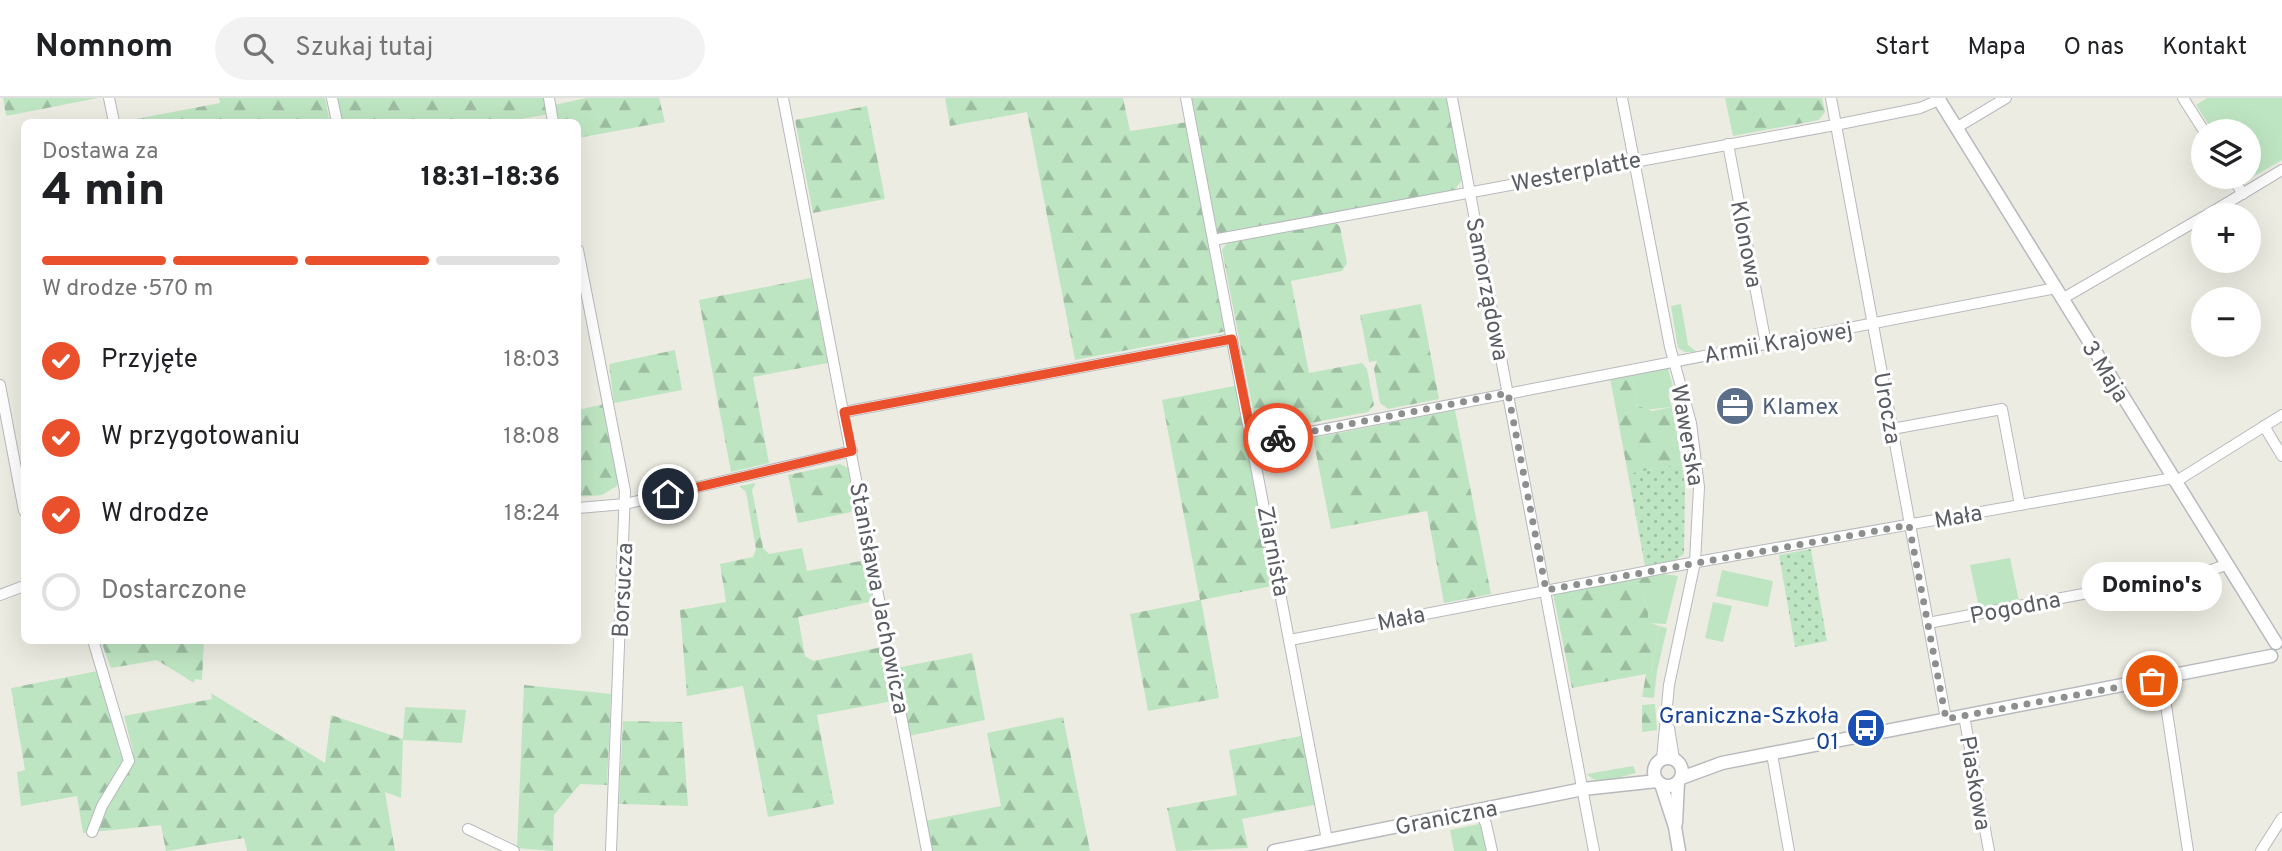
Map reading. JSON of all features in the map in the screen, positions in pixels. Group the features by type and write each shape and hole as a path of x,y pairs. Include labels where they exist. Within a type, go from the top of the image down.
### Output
{"street":[{"path":"109,98 113,119"},
{"path":"332,98 336,119"},
{"path":"549,98 552,119"},
{"name":"Stanisława Jachowicza","path":"783,98 927,851"},
{"name":"Ziarnista","path":"1186,98 1327,840"},
{"name":"Samorządowa","path":"1452,98 1594,851"},
{"name":"Wawerska","path":"1622,98 1674,361 1697,459 1700,516 1695,562 1669,685 1667,718 1665,769 1679,851"},
{"name":"Urocza","path":"1830,98 1946,719"},
{"path":"1956,128 2006,98"},
{"path":"2183,98 2196,119"},
{"name":"Westerplatte","path":"1213,240 1634,160 1835,125 1920,108 1938,99"},
{"name":"3 Maja","path":"1938,99 2226,565 2279,642"},
{"name":"Klonowa","path":"1728,144 1766,344"},
{"name":"Armii Krajowej","path":"2227,203 2282,170"},
{"path":"2240,189 2243,194"},
{"name":"Armii Krajowej","path":"1253,443 1674,361 2059,294 2191,223"},
{"name":"Borsucza","path":"581,266 625,504 611,851"},
{"path":"844,412 1232,339"},
{"path":"0,386 21,495"},
{"path":"1892,429 2002,409 2020,505"},
{"name":"Mała","path":"1290,639 1695,562 2174,480 2282,415"},
{"path":"2264,426 2282,456"},
{"path":"581,508 625,504 852,451"},
{"name":"Pogodna","path":"1928,623 2226,565"},
{"path":"0,595 21,587"},
{"path":"2277,659 2271,649 2279,642"},
{"path":"92,832 102,806 129,761 94,644"},
{"name":"Graniczna","path":"1274,851 1618,783 1665,769 1722,763 2277,659"},
{"path":"2162,679 2188,851"},
{"name":"Piaskowa","path":"1964,716 1989,851"},
{"path":"1772,754 1789,851"},
{"name":"Graniczna","path":"1665,769 1670,786 1722,763"},
{"name":"Wawerska","path":"1665,769 1680,780 1675,827"},
{"path":"1479,810 1486,824 1492,851"},
{"path":"2261,851 2282,818"},
{"path":"468,829 514,851"}],"green space":[{"path":"3,98 98,98 6,116"},
{"path":"219,98 325,98 329,119 136,119 220,103"},
{"path":"336,98 545,98 549,114 521,119 340,119"},
{"path":"586,98 659,98 665,122 581,137 581,119 556,119 554,105"},
{"path":"945,98 1123,98 1130,131 1188,122 1228,331 1075,360 1027,112 950,126"},
{"path":"1189,98 1448,98 1463,178 1454,191 1215,235"},
{"path":"1725,98 1822,98 1825,112 1819,120 1733,136"},
{"path":"2207,98 2282,98 2282,160 2261,172 2261,119 2205,119 2196,105"},
{"path":"867,106 885,199 813,213 795,120"},
{"path":"1336,223 1340,227 1347,263 1342,271 1291,281 1309,373 1362,363 1367,369 1374,405 1368,412 1263,432 1256,426 1222,250 1227,243"},
{"path":"811,278 828,363 753,377 769,463 731,472 699,300"},
{"path":"1421,304 1439,399 1388,409 1380,403 1374,369 1377,361 1369,362 1360,315"},
{"path":"1681,304 1688,345 1697,352 1685,352 1678,348 1671,306"},
{"path":"675,350 682,390 614,403 609,364"},
{"path":"1668,369 1674,390 1668,395 1672,407 1644,410 1638,406 1632,380 1627,375"},
{"path":"1627,375 1632,380 1638,406 1652,411 1672,407 1682,464 1628,474 1610,378"},
{"path":"1239,385 1277,585 1201,600 1219,698 1148,711 1130,614 1200,600 1162,400"},
{"path":"604,404 618,473 617,486 602,495 581,497 581,409"},
{"path":"1455,410 1491,594 1444,603 1427,511 1331,529 1313,438"},
{"path":"840,464 848,468 856,511 798,523 788,475"},
{"path":"1682,464 1685,486 1684,554 1675,560 1645,566 1628,474"},
{"path":"756,483 752,490 763,548 769,554 802,548 807,571 866,560 874,601 798,617 805,656 813,661 882,647 893,701 817,715 834,804 768,817 743,686 687,696 680,610 726,602 720,564 753,557 756,549 746,492 740,486"},
{"path":"1811,549 1827,641 1795,647 1779,555"},
{"path":"2010,558 2019,601 1979,608 1970,565"},
{"path":"1722,570 1773,581 1768,607 1716,596"},
{"path":"1655,573 1678,576 1666,624 1648,623 1648,609 1642,594"},
{"path":"1655,573 1654,585 1642,594 1648,609 1648,622 1659,626 1651,672 1657,671 1654,698 1642,697 1646,674 1572,688 1553,593"},
{"path":"1713,602 1732,606 1723,642 1705,638"},
{"path":"1659,626 1667,628 1657,671 1651,673"},
{"path":"102,644 204,644 202,680 195,679 194,683 157,660 111,668"},
{"path":"972,653 985,720 909,736 896,668"},
{"path":"98,671 120,753 133,751 124,716 212,699 211,693 325,763 331,715 403,739 405,707 466,710 462,743 403,740 401,798 385,792 395,851 247,851 244,838 166,851 161,825 83,833 77,796 21,806 17,772 25,770 11,688"},
{"path":"524,685 611,694 607,785 580,784 554,815 553,851 517,848"},
{"path":"1655,704 1657,730 1642,732 1642,705"},
{"path":"1063,717 1090,851 931,851 925,821 1001,806 987,733"},
{"path":"623,721 682,722 688,806 619,804"},
{"path":"1306,735 1319,804 1242,819 1248,848 1176,851 1167,808 1237,795 1229,750"},
{"path":"1633,766 1636,773 1610,780 1597,780 1587,774"},
{"path":"1484,823 1489,851 1454,851 1450,830"}],"way so far":[{"path":"1278,438 1508,393 1546,590 1909,525 1946,719 2152,681"}],"place":[{"name":"Klamex","path":"1735,406"},
{"name":"Domino's","path":"2152,681"},
{"name":"Graniczna-Szkoła 01","path":"1866,728"}],"route":[{"path":"668,494 852,451 844,412 1232,339 1253,443 1278,438"}]}
